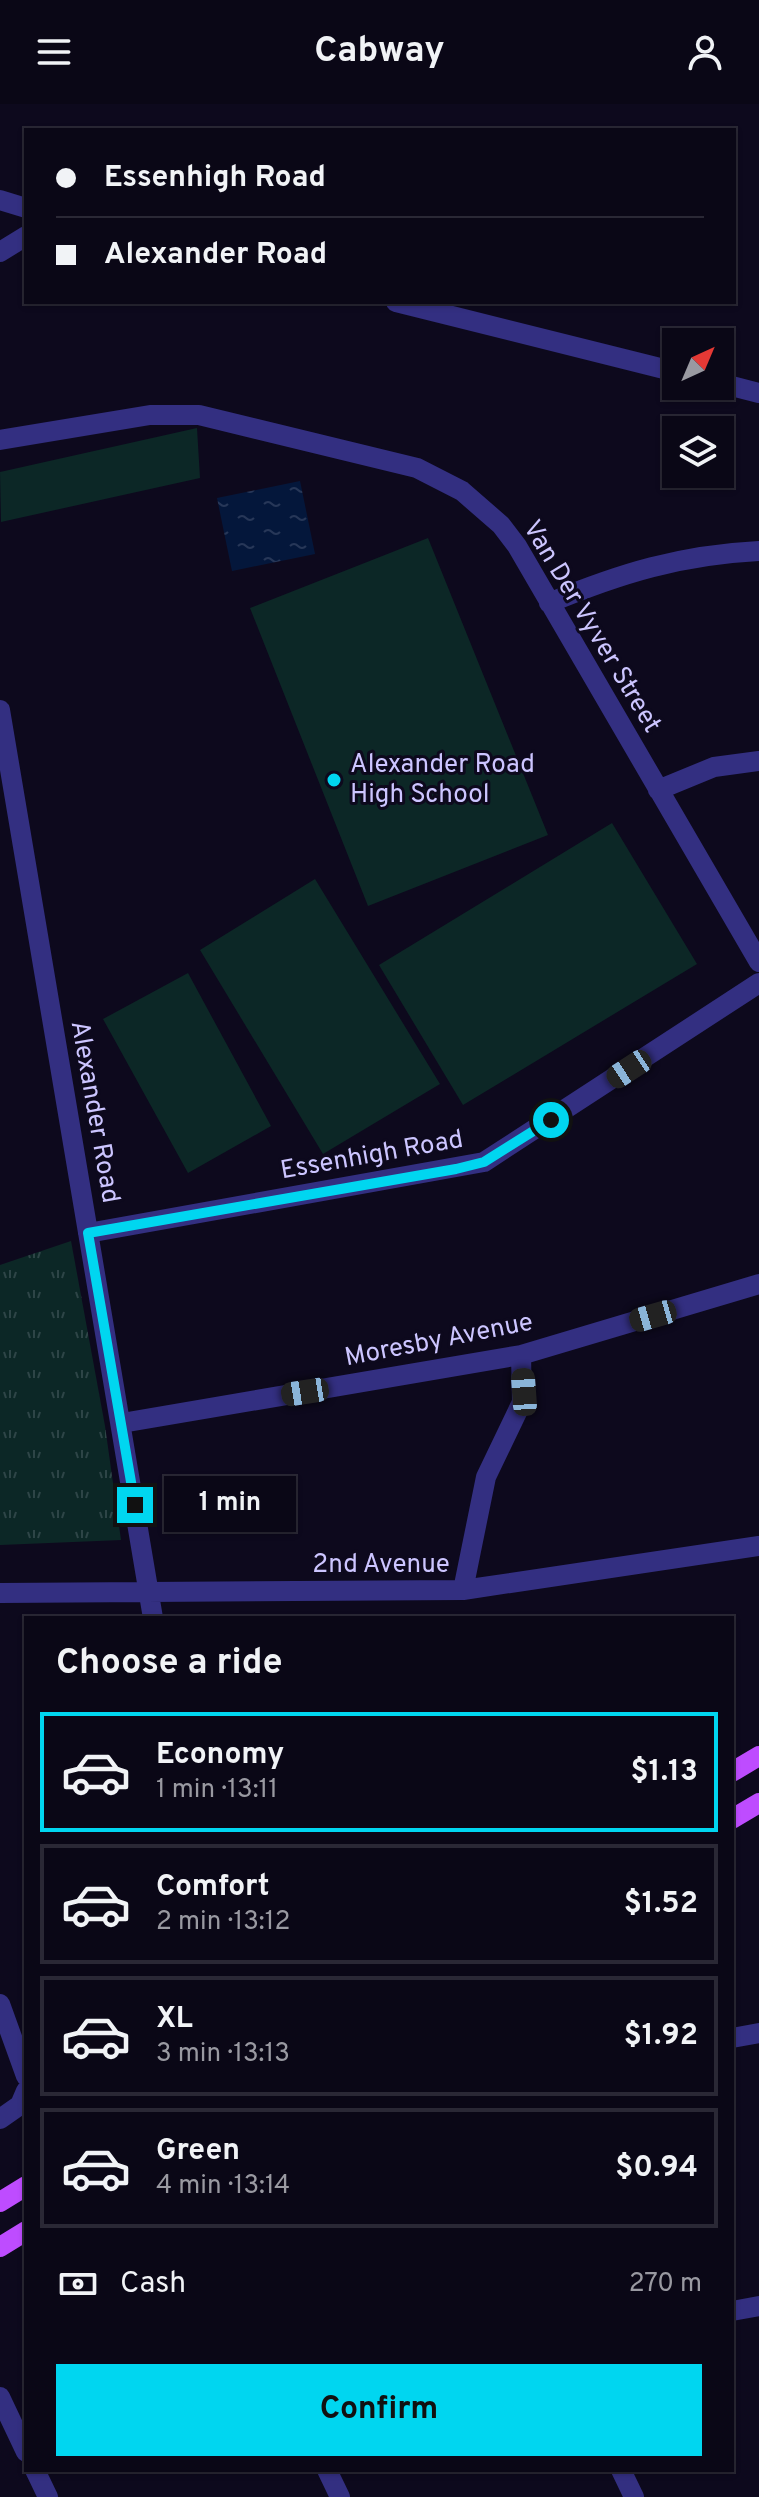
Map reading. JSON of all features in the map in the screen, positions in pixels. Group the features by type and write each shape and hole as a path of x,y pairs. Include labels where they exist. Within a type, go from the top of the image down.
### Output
{"main road":[{"path":"734,1771 759,1756"},
{"path":"734,1818 759,1803"},
{"path":"0,2202 24,2187"},
{"path":"0,2247 24,2232"}],"street":[{"path":"0,200 24,207"},
{"path":"0,252 24,237"},
{"path":"404,304 662,368"},
{"path":"734,387 759,393"},
{"name":"Van Der Vyver Street","path":"0,440 150,415 199,415 417,468 462,491 501,525 517,546 759,962"},
{"path":"549,603 659,564 705,555 759,551"},
{"name":"Alexander Road","path":"0,710 153,1616"},
{"path":"658,790 714,767 759,761"},
{"name":"Essenhigh Road","path":"88,1233 484,1162 759,983"},
{"name":"Moresby Avenue","path":"122,1423 521,1355 759,1284"},
{"path":"463,1590 486,1477 522,1402 521,1355"},
{"name":"2nd Avenue","path":"0,1593 463,1590 759,1546"},
{"path":"0,2004 24,2070"},
{"path":"734,2038 759,2033"},
{"path":"1,2118 20,2105 24,2096"},
{"path":"734,2311 759,2306"},
{"path":"0,2397 23,2441"},
{"path":"36,2472 48,2497"},
{"path":"328,2472 340,2497"},
{"path":"622,2472 634,2497"}],"green space":[{"path":"197,428 200,478 1,522 0,472"},
{"path":"428,538 548,835 368,906 250,608"},
{"path":"612,823 697,964 463,1105 379,965"},
{"path":"315,879 440,1084 323,1154 200,950"},
{"path":"188,973 271,1126 188,1173 103,1019"},
{"path":"71,1241 105,1426 121,1540 0,1545 0,1265"}],"water":[{"path":"300,481 315,554 232,571 217,498"}],"place":[{"name":"Alexander Road High School","path":"334,780"}],"route":[{"path":"135,1505 88,1233 456,1169 484,1162 551,1120"}]}
